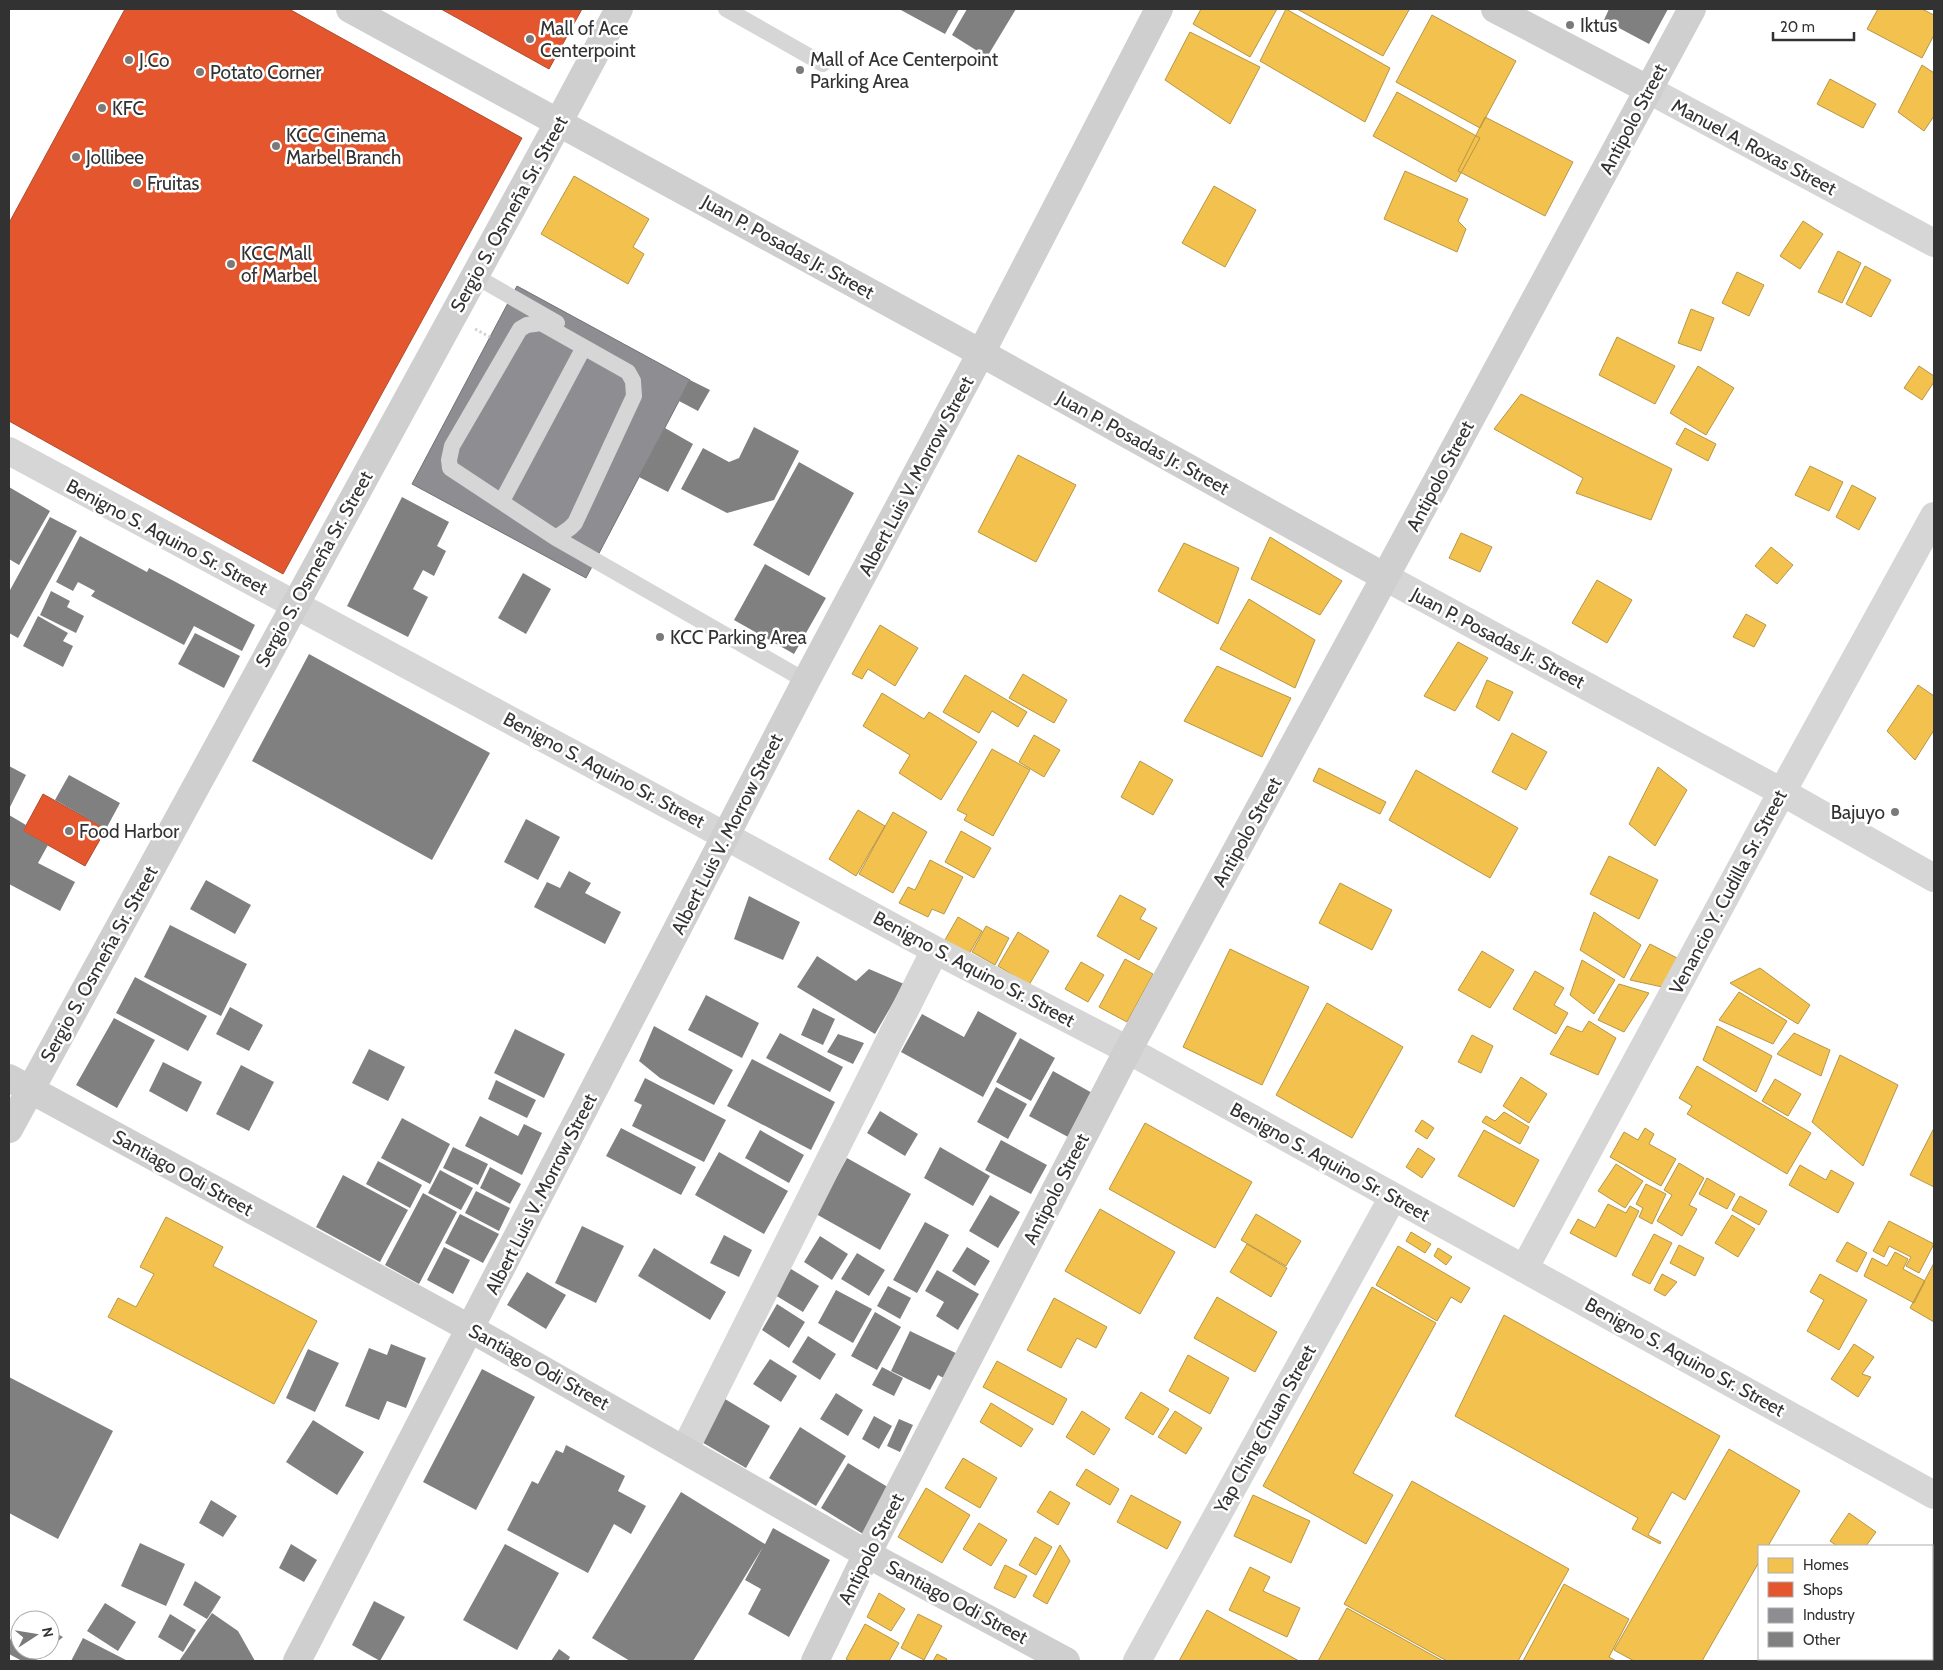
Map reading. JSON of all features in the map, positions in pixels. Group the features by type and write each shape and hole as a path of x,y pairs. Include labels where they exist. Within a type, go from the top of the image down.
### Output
{"street":[{"name":"Juan P. Posadas Jr. Street","path":"350,9 1782,792 1934,878"},
{"name":"Sergio S. Osmeña Sr. Street","path":"9,1130 20,1084 295,605 619,9"},
{"name":"Albert Luis V. Morrow Street","path":"297,1661 806,681 981,353 1159,9"},
{"name":"Manuel A. Roxas Street","path":"1495,9 1934,243"},
{"name":"Antipolo Street","path":"815,1661 867,1554 1128,1050 1386,577 1692,9"},
{"name":"Benigno S. Aquino Sr. Street","path":"9,451 935,950 1128,1050 1934,1493"},
{"name":"Venancio Y. Cudilla Sr. Street","path":"1524,1269 1782,792 1934,516"},
{"path":"685,1449 935,950"},
{"name":"Santiago Odi Street","path":"20,1084 471,1329 867,1554 1066,1661"},
{"name":"Yap Ching Chuan Street","path":"1137,1661 1393,1197"}],"lane":[{"path":"726,9 823,64"},
{"path":"474,276 621,358 633,381 634,396 575,522 556,538"},
{"path":"628,372 541,323 527,325 520,329 452,446 449,460 450,468 556,538 806,681"},
{"path":"502,501 584,347"}],"building: Homes":[{"path":"1201,9 1277,9 1250,57 1193,24"},
{"path":"1286,9 1390,68 1365,122 1260,61"},
{"path":"1297,9 1406,9 1409,10 1383,56"},
{"path":"1878,9 1922,9 1934,15 1934,35 1922,58 1867,29"},
{"path":"1432,15 1516,61 1480,128 1396,82"},
{"path":"1190,32 1260,67 1230,124 1165,80"},
{"path":"1922,65 1934,73 1934,116 1924,131 1898,112"},
{"path":"1830,79 1876,104 1863,128 1817,104"},
{"path":"1397,92 1480,138 1456,182 1373,136"},
{"path":"1485,117 1573,162 1545,216 1458,171"},
{"path":"1405,171 1468,199 1458,221 1466,229 1457,252 1384,219"},
{"path":"574,176 649,219 633,247 644,254 628,284 541,234"},
{"path":"1214,186 1256,210 1225,267 1182,243"},
{"path":"1803,221 1823,234 1800,269 1780,256"},
{"path":"1838,251 1861,263 1842,303 1818,292"},
{"path":"1865,266 1891,280 1871,317 1846,304"},
{"path":"1737,272 1764,285 1749,316 1722,303"},
{"path":"1691,309 1714,318 1701,351 1678,343"},
{"path":"1617,337 1675,366 1655,404 1599,375"},
{"path":"1698,366 1734,388 1706,435 1670,413"},
{"path":"1919,366 1934,376 1934,382 1922,400 1904,388"},
{"path":"1521,394 1672,469 1651,520 1576,493 1583,478 1494,429"},
{"path":"1685,428 1716,444 1708,461 1676,444"},
{"path":"1018,455 1076,485 1036,562 978,532"},
{"path":"1810,466 1843,482 1829,511 1795,495"},
{"path":"1852,485 1876,498 1859,530 1836,517"},
{"path":"1461,533 1492,547 1480,572 1449,558"},
{"path":"1270,537 1342,581 1320,615 1251,579"},
{"path":"1184,543 1239,568 1218,624 1158,591"},
{"path":"1771,547 1793,565 1777,584 1755,566"},
{"path":"1597,580 1632,600 1607,643 1572,623"},
{"path":"1249,599 1315,640 1295,688 1220,649"},
{"path":"1746,614 1766,625 1754,647 1733,637"},
{"path":"880,625 918,648 895,686 868,669 862,679 852,674"},
{"path":"1458,642 1488,658 1455,711 1424,696"},
{"path":"1217,666 1291,698 1262,757 1184,721"},
{"path":"1023,674 1067,700 1054,723 1009,698"},
{"path":"965,675 1027,712 1018,727 992,711 979,733 943,712"},
{"path":"1487,680 1513,692 1499,721 1476,707"},
{"path":"1918,685 1934,696 1934,730 1915,760 1887,731"},
{"path":"882,693 924,719 929,712 977,742 941,800 899,773 910,755 863,726"},
{"path":"1512,733 1547,752 1526,790 1492,772"},
{"path":"1034,735 1060,750 1044,777 1019,762"},
{"path":"992,749 1030,770 993,836 964,820 967,815 957,810"},
{"path":"1140,761 1173,780 1153,815 1121,797"},
{"path":"1658,767 1687,790 1655,846 1629,824"},
{"path":"1319,768 1386,802 1380,814 1313,781"},
{"path":"1416,770 1518,828 1490,878 1389,820"},
{"path":"858,810 885,826 856,876 829,859"},
{"path":"893,812 927,832 893,893 859,874"},
{"path":"961,831 991,848 974,878 945,862"},
{"path":"1609,856 1658,880 1639,919 1590,894"},
{"path":"930,860 963,877 944,914 932,909 928,917 899,903 908,887 915,890"},
{"path":"1340,883 1392,910 1372,950 1319,923"},
{"path":"1120,895 1146,909 1140,919 1157,928 1139,960 1097,936"},
{"path":"1594,912 1641,945 1624,978 1580,950"},
{"path":"958,917 982,931 965,961 941,947"},
{"path":"986,926 1009,938 995,965 972,952"},
{"path":"1018,932 1049,951 1029,985 998,966"},
{"path":"1650,944 1677,958 1667,988 1630,980"},
{"path":"1230,949 1309,987 1262,1085 1183,1047"},
{"path":"1482,951 1514,970 1490,1008 1458,990"},
{"path":"1125,959 1153,974 1127,1022 1099,1007"},
{"path":"1582,960 1615,980 1594,1014 1570,995"},
{"path":"1081,962 1104,975 1088,1002 1065,989"},
{"path":"1760,968 1810,1005 1798,1024 1730,983"},
{"path":"1535,971 1564,988 1554,1005 1568,1013 1556,1034 1513,1009"},
{"path":"1619,984 1649,993 1624,1032 1598,1020"},
{"path":"1739,992 1787,1021 1773,1044 1719,1020"},
{"path":"1327,1003 1403,1047 1352,1138 1276,1095"},
{"path":"1589,1021 1616,1038 1598,1075 1550,1054 1567,1026 1582,1032"},
{"path":"1717,1026 1772,1056 1756,1092 1703,1060"},
{"path":"1794,1033 1830,1050 1821,1076 1777,1054"},
{"path":"1472,1035 1493,1046 1481,1073 1458,1062"},
{"path":"1840,1055 1898,1085 1863,1166 1812,1122"},
{"path":"1697,1066 1811,1133 1787,1174 1687,1114 1692,1106 1679,1098"},
{"path":"1521,1077 1547,1094 1529,1123 1503,1106"},
{"path":"1775,1079 1801,1094 1788,1116 1762,1101"},
{"path":"1504,1112 1529,1127 1520,1144 1482,1122 1486,1116 1495,1121"},
{"path":"1422,1120 1434,1128 1427,1139 1415,1131"},
{"path":"1145,1123 1252,1182 1215,1248 1109,1189"},
{"path":"1645,1128 1654,1134 1649,1144 1676,1159 1661,1186 1610,1157 1624,1132 1638,1140"},
{"path":"1934,1128 1934,1187 1910,1175"},
{"path":"1484,1130 1539,1160 1514,1207 1458,1176"},
{"path":"1418,1148 1435,1159 1422,1178 1406,1167"},
{"path":"1679,1163 1704,1178 1689,1205 1697,1209 1682,1236 1657,1221 1672,1195 1664,1190"},
{"path":"1616,1164 1643,1181 1625,1208 1598,1191"},
{"path":"1800,1165 1826,1180 1831,1170 1854,1183 1838,1213 1789,1185"},
{"path":"1707,1178 1735,1194 1727,1209 1699,1194"},
{"path":"1646,1184 1666,1194 1652,1224 1639,1217 1643,1208 1636,1204"},
{"path":"1740,1196 1767,1211 1759,1225 1732,1210"},
{"path":"1608,1204 1626,1213 1630,1206 1639,1211 1616,1257 1570,1233 1578,1219 1595,1228"},
{"path":"1100,1209 1175,1252 1140,1314 1065,1271"},
{"path":"1256,1214 1301,1241 1286,1266 1241,1240"},
{"path":"1732,1215 1755,1229 1738,1257 1715,1243"},
{"path":"166,1217 223,1247 213,1266 317,1321 274,1404 108,1317 118,1298 136,1307 154,1274 140,1267"},
{"path":"1889,1221 1934,1244 1919,1273 1906,1266 1911,1257 1889,1246 1884,1257 1873,1251"},
{"path":"1411,1232 1431,1244 1425,1253 1406,1241"},
{"path":"1654,1234 1672,1243 1650,1284 1632,1275"},
{"path":"1847,1242 1867,1253 1857,1272 1836,1261"},
{"path":"1247,1244 1287,1268 1271,1297 1230,1272"},
{"path":"1679,1245 1704,1258 1695,1276 1670,1263"},
{"path":"1398,1246 1470,1288 1461,1303 1451,1297 1437,1321 1376,1285"},
{"path":"1438,1248 1452,1257 1446,1265 1434,1256"},
{"path":"1895,1252 1908,1259 1903,1269 1925,1281 1914,1303 1864,1276 1872,1258 1887,1266"},
{"path":"1934,1263 1934,1322 1910,1308"},
{"path":"1662,1274 1677,1282 1665,1296 1654,1290"},
{"path":"1820,1274 1867,1300 1839,1350 1807,1331 1824,1300 1810,1292"},
{"path":"1372,1287 1436,1323 1353,1473 1393,1495 1366,1544 1263,1486"},
{"path":"1217,1297 1277,1332 1255,1372 1194,1338"},
{"path":"1054,1298 1107,1327 1096,1348 1077,1338 1061,1368 1027,1350"},
{"path":"1504,1315 1720,1436 1685,1500 1672,1492 1648,1535 1661,1542 1660,1544 1632,1529 1638,1518 1455,1416"},
{"path":"1854,1344 1874,1357 1862,1374 1871,1377 1858,1397 1831,1379"},
{"path":"1188,1355 1229,1378 1210,1414 1169,1391"},
{"path":"997,1361 1067,1399 1053,1425 983,1387"},
{"path":"1141,1392 1169,1409 1153,1435 1125,1418"},
{"path":"991,1403 1033,1429 1021,1447 980,1422"},
{"path":"1082,1411 1110,1429 1094,1455 1066,1437"},
{"path":"1175,1411 1202,1428 1186,1454 1158,1437"},
{"path":"1729,1449 1800,1491 1769,1545 1758,1545 1758,1564 1702,1661 1634,1661 1614,1650"},
{"path":"963,1458 997,1478 980,1508 945,1488"},
{"path":"1086,1469 1119,1489 1110,1505 1076,1485"},
{"path":"1412,1481 1569,1569 1518,1661 1447,1661 1344,1604"},
{"path":"926,1488 970,1515 942,1563 898,1537"},
{"path":"1050,1491 1070,1503 1058,1525 1037,1512"},
{"path":"1131,1495 1181,1522 1167,1549 1117,1522"},
{"path":"1253,1495 1310,1521 1291,1563 1234,1536"},
{"path":"1849,1513 1876,1532 1867,1545 1836,1545 1830,1541"},
{"path":"979,1523 1007,1540 991,1566 963,1549"},
{"path":"1035,1537 1052,1547 1036,1575 1019,1565"},
{"path":"1060,1545 1070,1561 1047,1604 1033,1596"},
{"path":"1005,1565 1027,1576 1015,1598 994,1588"},
{"path":"1250,1567 1270,1577 1263,1591 1300,1608 1287,1637 1229,1610"},
{"path":"1564,1584 1629,1619 1609,1657 1616,1661 1523,1661"},
{"path":"879,1593 905,1609 891,1631 867,1617"},
{"path":"1347,1608 1443,1661 1318,1661"},
{"path":"1207,1610 1299,1661 1179,1661"},
{"path":"918,1614 942,1626 924,1660 901,1648"},
{"path":"865,1624 899,1643 889,1661 850,1661 846,1659"},
{"path":"937,1654 947,1659 946,1661 933,1661"},
{"path":"1871,1660 1898,1660 1897,1661"}],"building: Shops":[{"name":"KCC Mall of Marbel","path":"125,9 289,9 522,138 283,574 9,421 9,223"},
{"name":"Mall of Ace Centerpoint","path":"441,9 582,9 549,69"},
{"path":"43,794 106,829 85,866 23,831"}],"building: Industry":[{"path":"517,286 690,380 586,578 412,484"}],"building: Other":[{"path":"899,9 959,9 945,34"},
{"path":"967,9 1016,9 987,57 952,35"},
{"path":"1609,9 1668,9 1649,44 1604,20"},
{"path":"690,380 710,390 698,411 679,401"},
{"path":"754,427 799,451 774,500 727,513 681,489 703,448 729,462 739,458"},
{"path":"665,428 693,444 668,492 639,477"},
{"path":"799,462 854,493 809,576 753,545"},
{"path":"9,487 50,511 19,565 9,559"},
{"path":"402,497 449,522 437,546 446,551 434,576 423,570 413,589 428,597 408,637 347,606"},
{"path":"50,517 77,531 18,638 9,633 9,592"},
{"path":"80,536 147,572 149,568 255,625 242,651 194,626 184,645 91,596 95,591 78,582 73,591 56,582"},
{"path":"765,564 826,598 794,654 734,620"},
{"path":"523,573 551,589 526,634 498,618"},
{"path":"51,591 70,601 67,607 84,616 76,633 40,615"},
{"path":"38,616 68,633 63,641 73,646 63,667 23,646"},
{"path":"195,633 240,656 224,688 178,664"},
{"path":"309,654 490,753 432,860 252,761"},
{"path":"9,766 26,775 9,809"},
{"path":"69,775 120,803 106,829 55,800"},
{"path":"9,815 26,825 23,831 48,845 38,863 75,882 60,911 9,884"},
{"path":"526,819 560,837 538,880 504,862"},
{"path":"569,871 591,883 585,893 621,912 605,944 534,907 547,882 560,888"},
{"path":"206,880 251,905 235,934 190,909"},
{"path":"749,896 800,922 783,960 734,939"},
{"path":"170,925 247,964 221,1016 144,977"},
{"path":"817,956 856,981 869,969 904,984 875,1034 797,987"},
{"path":"135,977 207,1016 188,1051 116,1013"},
{"path":"706,995 759,1023 742,1058 688,1030"},
{"path":"230,1007 263,1025 249,1051 216,1034"},
{"path":"813,1008 835,1019 823,1045 801,1035"},
{"path":"978,1011 1017,1033 983,1097 901,1052 922,1014 964,1037"},
{"path":"114,1018 155,1040 117,1108 76,1085"},
{"path":"654,1026 733,1070 714,1105 660,1078 639,1061"},
{"path":"515,1029 565,1054 544,1098 494,1073"},
{"path":"780,1033 843,1067 830,1092 766,1058"},
{"path":"838,1034 864,1043 853,1064 827,1052"},
{"path":"1020,1038 1055,1058 1031,1101 996,1082"},
{"path":"369,1049 405,1067 388,1101 352,1083"},
{"path":"752,1059 835,1102 811,1150 727,1106"},
{"path":"163,1062 202,1082 187,1112 149,1091"},
{"path":"241,1065 274,1082 249,1131 216,1114"},
{"path":"1053,1071 1094,1094 1070,1138 1029,1116"},
{"path":"645,1078 726,1120 704,1162 632,1126 642,1105 634,1101"},
{"path":"496,1080 536,1100 527,1118 488,1099"},
{"path":"996,1087 1027,1104 1008,1139 977,1122"},
{"path":"880,1111 918,1134 905,1156 867,1133"},
{"path":"480,1116 518,1136 524,1124 542,1133 522,1175 465,1146"},
{"path":"402,1118 450,1144 430,1184 381,1158"},
{"path":"621,1128 696,1167 681,1195 606,1156"},
{"path":"760,1130 804,1155 789,1183 745,1158"},
{"path":"1001,1140 1047,1165 1031,1194 985,1170"},
{"path":"453,1147 488,1164 478,1185 443,1168"},
{"path":"940,1147 990,1176 973,1206 924,1178"},
{"path":"719,1152 788,1191 764,1234 695,1195"},
{"path":"847,1158 911,1194 880,1250 816,1214"},
{"path":"378,1161 422,1185 410,1208 366,1184"},
{"path":"490,1167 521,1184 510,1204 480,1188"},
{"path":"440,1170 473,1188 461,1210 428,1193"},
{"path":"343,1175 408,1210 380,1262 316,1227"},
{"path":"476,1191 510,1208 499,1231 465,1213"},
{"path":"423,1193 457,1212 419,1284 385,1265"},
{"path":"990,1195 1020,1212 998,1248 969,1231"},
{"path":"460,1214 499,1234 483,1263 445,1243"},
{"path":"925,1222 949,1235 917,1293 893,1280"},
{"path":"582,1226 624,1246 596,1303 555,1283"},
{"path":"724,1235 752,1250 739,1277 710,1263"},
{"path":"820,1236 848,1254 832,1280 804,1262"},
{"path":"444,1247 470,1260 453,1294 427,1280"},
{"path":"967,1247 990,1261 975,1286 952,1271"},
{"path":"654,1248 726,1292 710,1320 638,1276"},
{"path":"857,1253 885,1270 869,1296 841,1279"},
{"path":"791,1269 819,1286 803,1312 775,1295"},
{"path":"937,1270 979,1294 958,1330 936,1316 944,1302 925,1291"},
{"path":"527,1272 566,1295 546,1329 507,1305"},
{"path":"888,1286 911,1298 900,1319 877,1306"},
{"path":"836,1290 872,1309 853,1343 818,1323"},
{"path":"777,1304 805,1322 789,1348 762,1330"},
{"path":"875,1312 901,1327 877,1370 851,1356"},
{"path":"910,1331 962,1356 949,1381 938,1375 930,1390 891,1371"},
{"path":"808,1336 836,1354 820,1380 792,1362"},
{"path":"391,1344 426,1358 406,1408 387,1401 379,1420 345,1406 369,1348 387,1355"},
{"path":"308,1349 339,1363 315,1412 286,1398"},
{"path":"770,1359 797,1376 781,1402 753,1384"},
{"path":"882,1367 903,1378 894,1396 872,1385"},
{"path":"482,1369 535,1397 476,1510 423,1482"},
{"path":"9,1377 113,1431 58,1539 9,1513"},
{"path":"836,1393 863,1410 848,1436 820,1419"},
{"path":"725,1399 770,1426 746,1468 700,1441"},
{"path":"874,1416 892,1426 879,1449 862,1439"},
{"path":"899,1419 913,1425 900,1452 887,1446"},
{"path":"313,1420 364,1452 337,1495 286,1462"},
{"path":"800,1427 846,1456 816,1506 769,1478"},
{"path":"566,1445 625,1476 618,1491 646,1506 631,1534 614,1524 588,1573 507,1530 532,1481 538,1484 556,1450 563,1453"},
{"path":"848,1463 891,1489 863,1534 821,1508"},
{"path":"681,1492 765,1544 773,1528 830,1560 789,1637 748,1614 761,1589 745,1580 763,1547 693,1661 630,1661 592,1638"},
{"path":"211,1500 237,1516 223,1537 199,1523"},
{"path":"140,1543 185,1564 166,1606 121,1586"},
{"path":"291,1544 317,1560 304,1582 279,1568"},
{"path":"505,1544 559,1573 517,1650 463,1620"},
{"path":"195,1581 221,1597 207,1619 183,1605"},
{"path":"374,1601 405,1617 380,1661 352,1645"},
{"path":"105,1603 136,1622 118,1651 87,1631"},
{"path":"212,1613 238,1631 255,1661 179,1661"},
{"path":"170,1614 196,1630 183,1652 158,1637"},
{"path":"83,1638 128,1661 71,1661"},
{"path":"559,1649 570,1657 568,1661 551,1661"}],"place":[{"name":"Iktus","path":"1570,25"},
{"name":"Mall of Ace Centerpoint","path":"530,39"},
{"name":"J.Co","path":"129,60"},
{"name":"Mall of Ace Centerpoint Parking Area","path":"800,70"},
{"name":"Potato Corner","path":"200,72"},
{"name":"KFC","path":"102,108"},
{"name":"KCC Cinema Marbel Branch","path":"276,146"},
{"name":"Jollibee","path":"76,157"},
{"name":"Fruitas","path":"137,183"},
{"name":"KCC Mall of Marbel","path":"231,264"},
{"name":"KCC Parking Area","path":"660,637"},
{"name":"Bajuyo","path":"1895,812"},
{"name":"Food Harbor","path":"69,831"}]}
